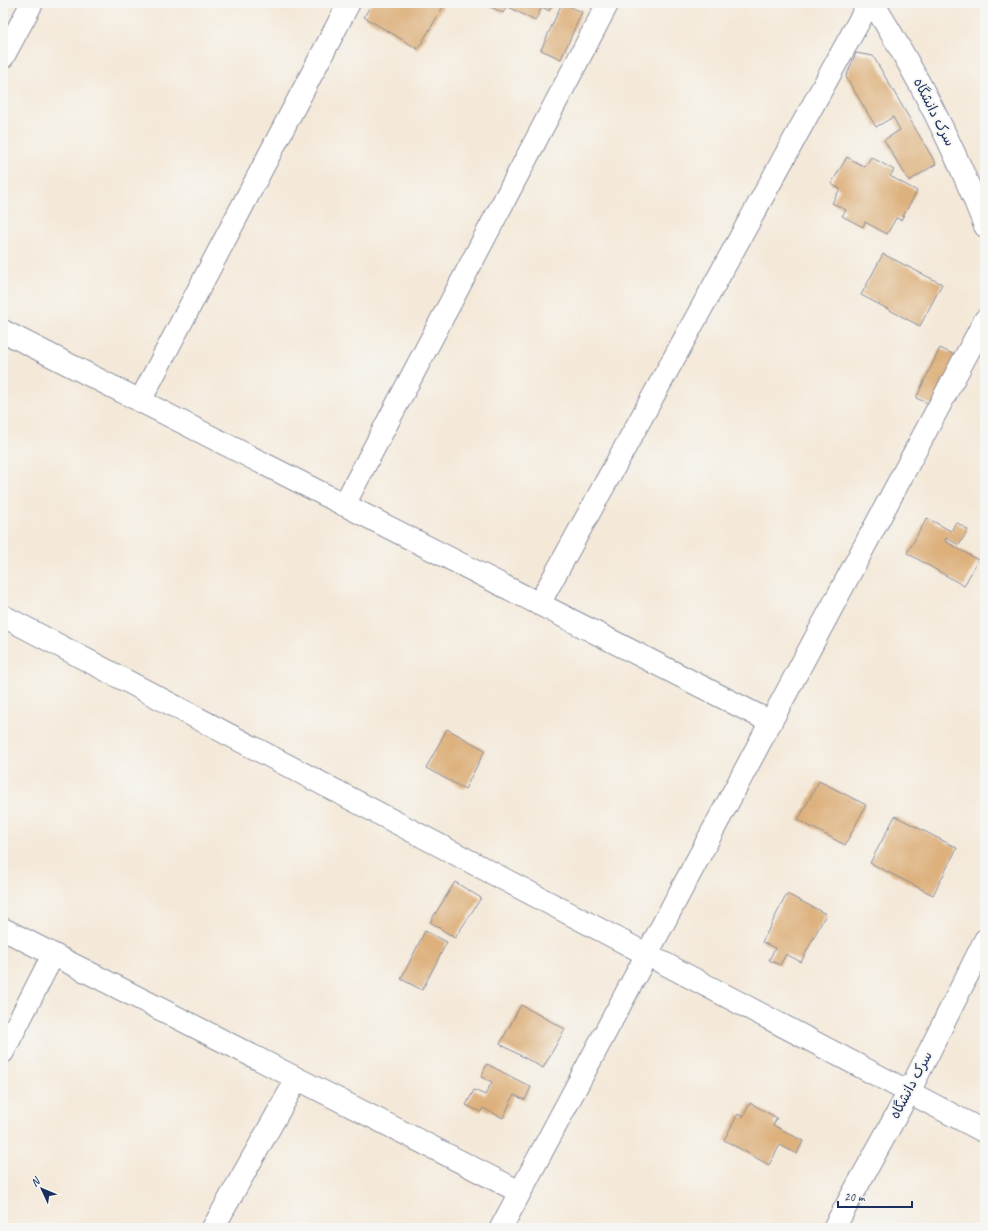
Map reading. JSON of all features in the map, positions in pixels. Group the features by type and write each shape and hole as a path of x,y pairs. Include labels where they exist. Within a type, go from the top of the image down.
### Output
{"street":[{"path":"140,401 349,3"},
{"path":"344,504 608,3"},
{"path":"539,604 869,3"},
{"name":"سرک دانشگاه","path":"873,3 911,66 964,171 985,226"},
{"path":"3,57 30,4"},
{"path":"501,1228 985,320"},
{"path":"3,331 771,722"},
{"path":"3,616 985,1132"},
{"path":"3,929 520,1192"},
{"name":"سرک دانشگاه","path":"834,1228 908,1092 985,940"},
{"path":"3,1052 53,955"},
{"path":"213,1228 296,1079"}],"building":[{"path":"372,3 437,3 443,7 418,49 364,17"},
{"path":"483,3 553,3 549,11 542,7 535,21 507,6 503,13"},
{"path":"562,3 582,12 561,59 541,50"},
{"path":"856,53 873,56 936,164 909,181 884,140 900,130 893,117 876,127 846,77"},
{"path":"847,157 865,167 871,157 894,170 890,176 917,191 901,220 896,218 887,234 865,222 863,227 842,216 846,210 832,203 840,189 831,184"},
{"path":"883,254 942,284 920,326 861,295"},
{"path":"940,348 959,357 936,407 916,398"},
{"path":"927,518 951,531 956,522 968,530 959,545 946,538 945,541 978,560 964,586 907,553"},
{"path":"447,729 485,750 465,789 426,768"},
{"path":"819,781 866,805 845,845 798,820"},
{"path":"895,816 957,848 933,895 870,863"},
{"path":"455,882 481,898 455,938 430,922"},
{"path":"787,894 826,914 801,962 786,954 780,965 769,960 775,948 762,942"},
{"path":"425,931 447,942 422,990 401,979"},
{"path":"521,1005 565,1029 543,1068 500,1044"},
{"path":"487,1064 531,1087 525,1100 514,1095 503,1118 483,1108 481,1112 466,1105 474,1090 485,1095 492,1082 481,1077"},
{"path":"750,1103 777,1118 773,1125 803,1141 797,1154 780,1145 769,1165 724,1140 738,1114 743,1117"}]}
